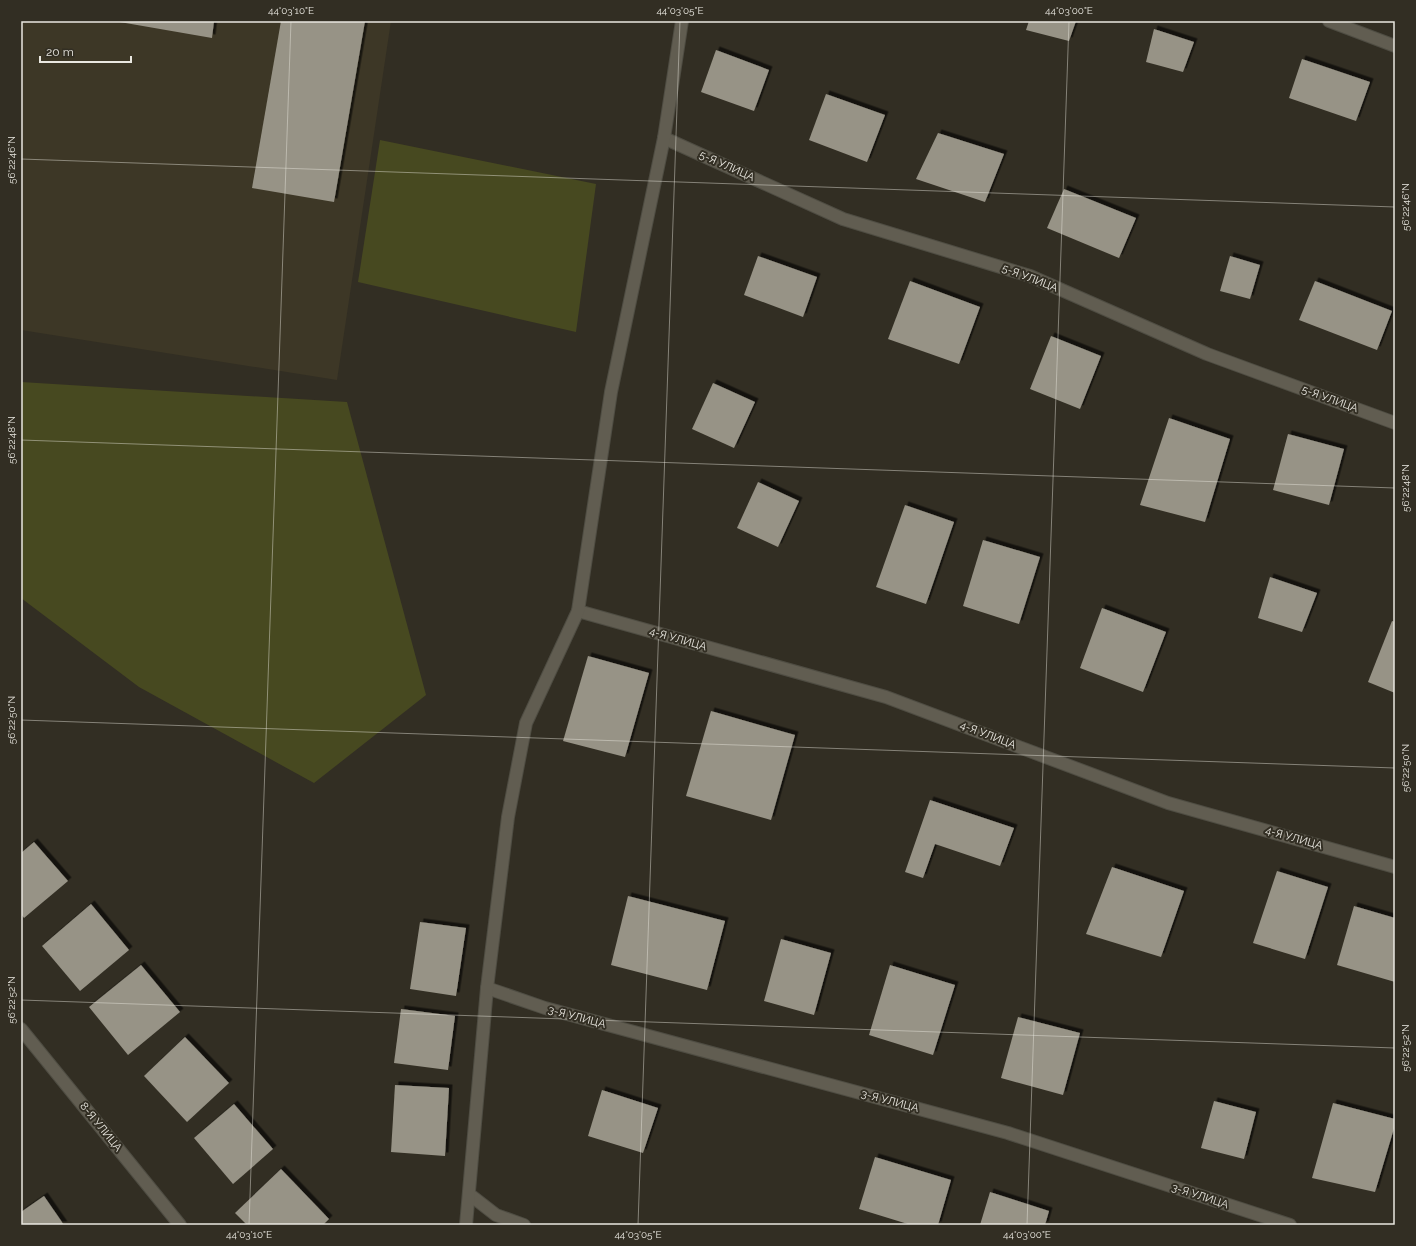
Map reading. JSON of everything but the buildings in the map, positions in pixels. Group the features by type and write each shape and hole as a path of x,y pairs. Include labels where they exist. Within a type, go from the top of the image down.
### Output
{"street":[{"path":"466,1225 487,988 507,825 526,722 578,611 611,392 664,138 682,21"},
{"path":"1329,21 1395,46"},
{"name":"5-Я УЛИЦА","path":"664,138 843,219 1030,276 1207,354 1395,423"},
{"name":"4-Я УЛИЦА","path":"578,611 886,697 1168,803 1395,867"},
{"name":"3-Я УЛИЦА","path":"487,988 545,1008 1008,1133 1290,1225"},
{"name":"8-Я УЛИЦА","path":"21,1029 180,1225"},
{"path":"469,1194 496,1215 524,1225"}],"shaded area":[{"path":"21,21 391,21 337,380 21,330"}],"green space":[{"path":"380,140 596,184 576,332 358,282"},
{"path":"21,382 347,402 426,695 314,783 139,687 21,598"}]}
